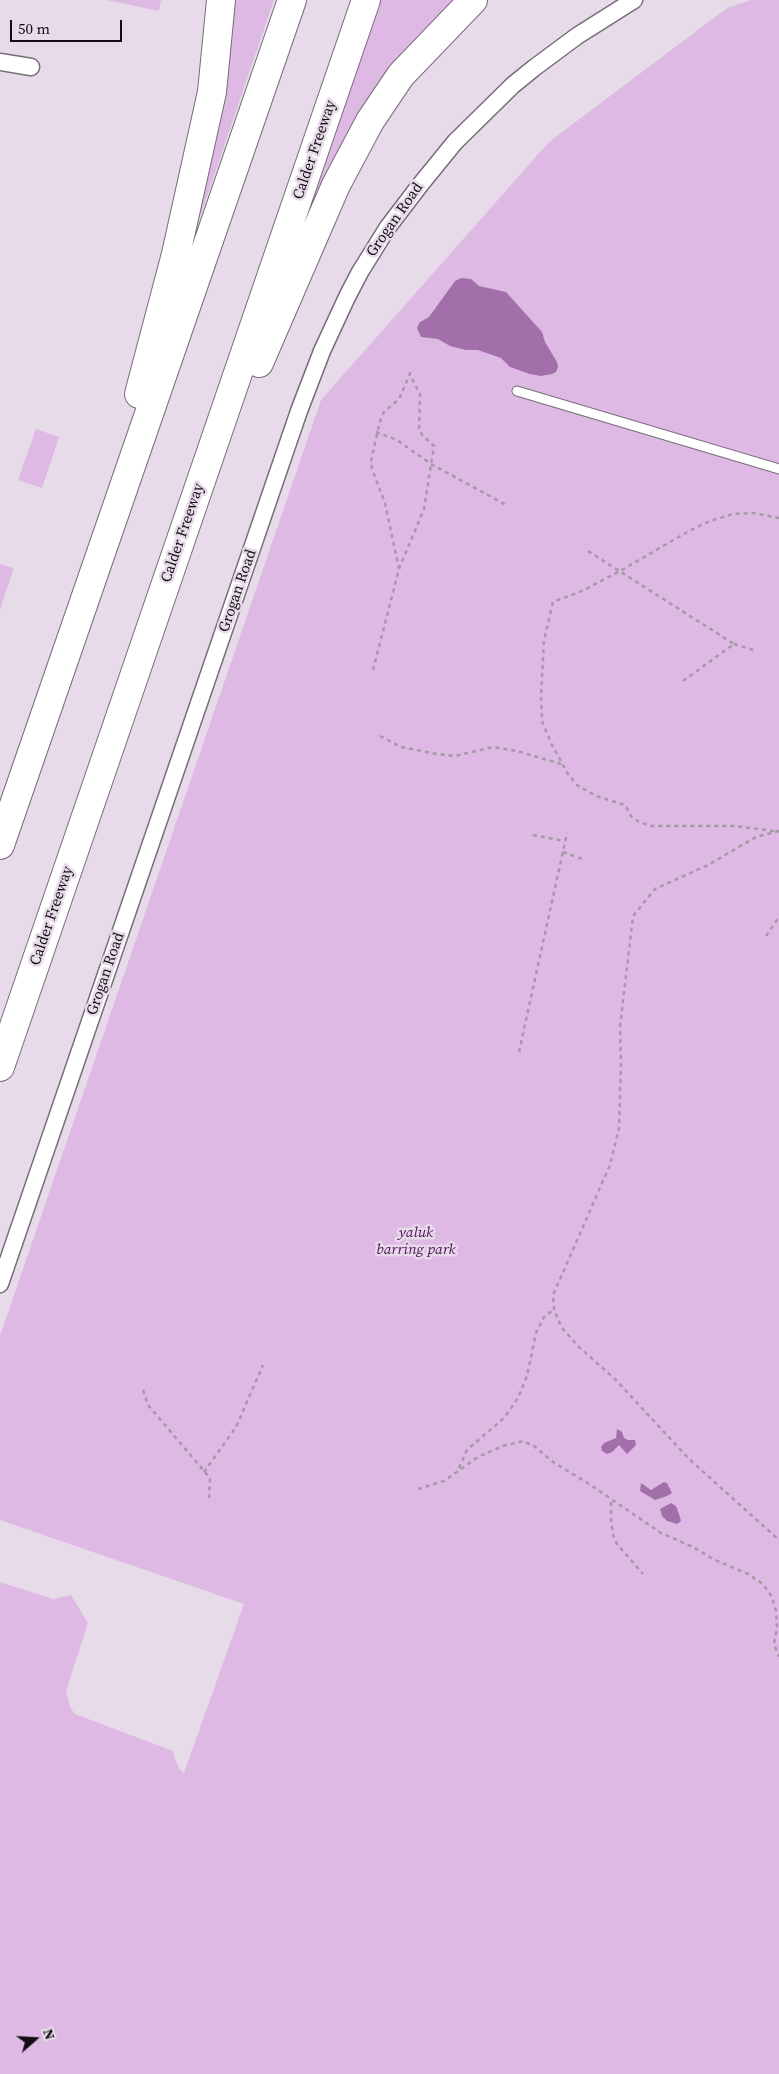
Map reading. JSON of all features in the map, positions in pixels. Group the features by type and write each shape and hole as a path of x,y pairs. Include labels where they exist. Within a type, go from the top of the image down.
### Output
{"highway":[{"path":"76,627 176,254 212,92 221,0"},
{"path":"0,845 292,0"},
{"name":"Calder Freeway","path":"0,1066 366,0"},
{"path":"28,983 240,408 336,185 361,136 387,94 416,58 473,0"}],"street":[{"name":"Grogan Road","path":"0,1284 299,411 322,351 347,297 360,272 404,205 437,163 468,130 513,86 541,62 577,36 634,0"},
{"path":"0,62 31,67"}],"lane":[{"path":"517,391 779,469"}],"path":[{"path":"399,569 385,503 372,469 376,432 384,412 399,399 412,368"},
{"path":"373,670 399,569 424,509 434,446 419,430 420,394 410,375"},
{"path":"376,432 397,440 431,464 508,506"},
{"path":"779,518 754,513 740,514 710,521 582,591 553,602 542,655 542,721 562,765 577,785 596,796 625,805 631,816 639,822 652,826 735,826 779,831"},
{"path":"588,551 734,644 756,651"},
{"path":"683,681 734,644"},
{"path":"380,736 401,747 438,754 455,756 493,747 517,751 562,765"},
{"path":"775,831 756,837 708,865 655,889 633,916 620,1027 621,1063 618,1128 610,1164 553,1295 554,1309 563,1329 578,1346 616,1380 689,1459 779,1540"},
{"path":"519,1052 567,833"},
{"path":"533,834 565,841"},
{"path":"563,852 585,860"},
{"path":"766,936 779,917"},
{"path":"458,1470 468,1450 505,1416 518,1398 527,1376 536,1333 544,1317 554,1309"},
{"path":"204,1472 236,1427 263,1366"},
{"path":"143,1390 148,1406 210,1478 209,1498"},
{"path":"418,1489 444,1481 478,1457 503,1446 523,1441 534,1446 552,1462 590,1484 661,1533 693,1547 763,1584 772,1597 776,1611 777,1628 774,1644 779,1657"},
{"path":"612,1501 613,1534 616,1544 643,1574"}],"green space":[{"path":"107,0 161,0 159,11"},
{"path":"229,0 274,0 191,243"},
{"path":"379,0 457,0 277,303 304,215"},
{"name":"yaluk barring park","path":"751,0 779,0 779,2074 0,2074 0,1582 53,1599 71,1595 88,1623 66,1691 70,1707 75,1714 173,1751 180,1770 184,1773 244,1604 0,1520 0,1336 321,400 549,142 727,8"},
{"path":"36,429 59,437 42,488 18,480"},
{"path":"0,564 14,568 0,609"}],"shaded area":[{"path":"461,278 471,279 479,286 506,292 542,332 545,342 557,362 556,372 541,376 530,374 510,367 501,358 478,350 466,350 450,346 438,339 421,337 417,328 420,322 429,317 455,281"},
{"path":"617,1429 622,1432 624,1438 635,1440 636,1445 627,1454 619,1445 607,1454 602,1451 601,1447 604,1443 616,1438"},
{"path":"664,1482 667,1483 672,1493 667,1496 655,1500 640,1491 641,1483 651,1490"},
{"path":"671,1503 676,1506 681,1521 677,1524 667,1521 662,1516 660,1509"}]}
